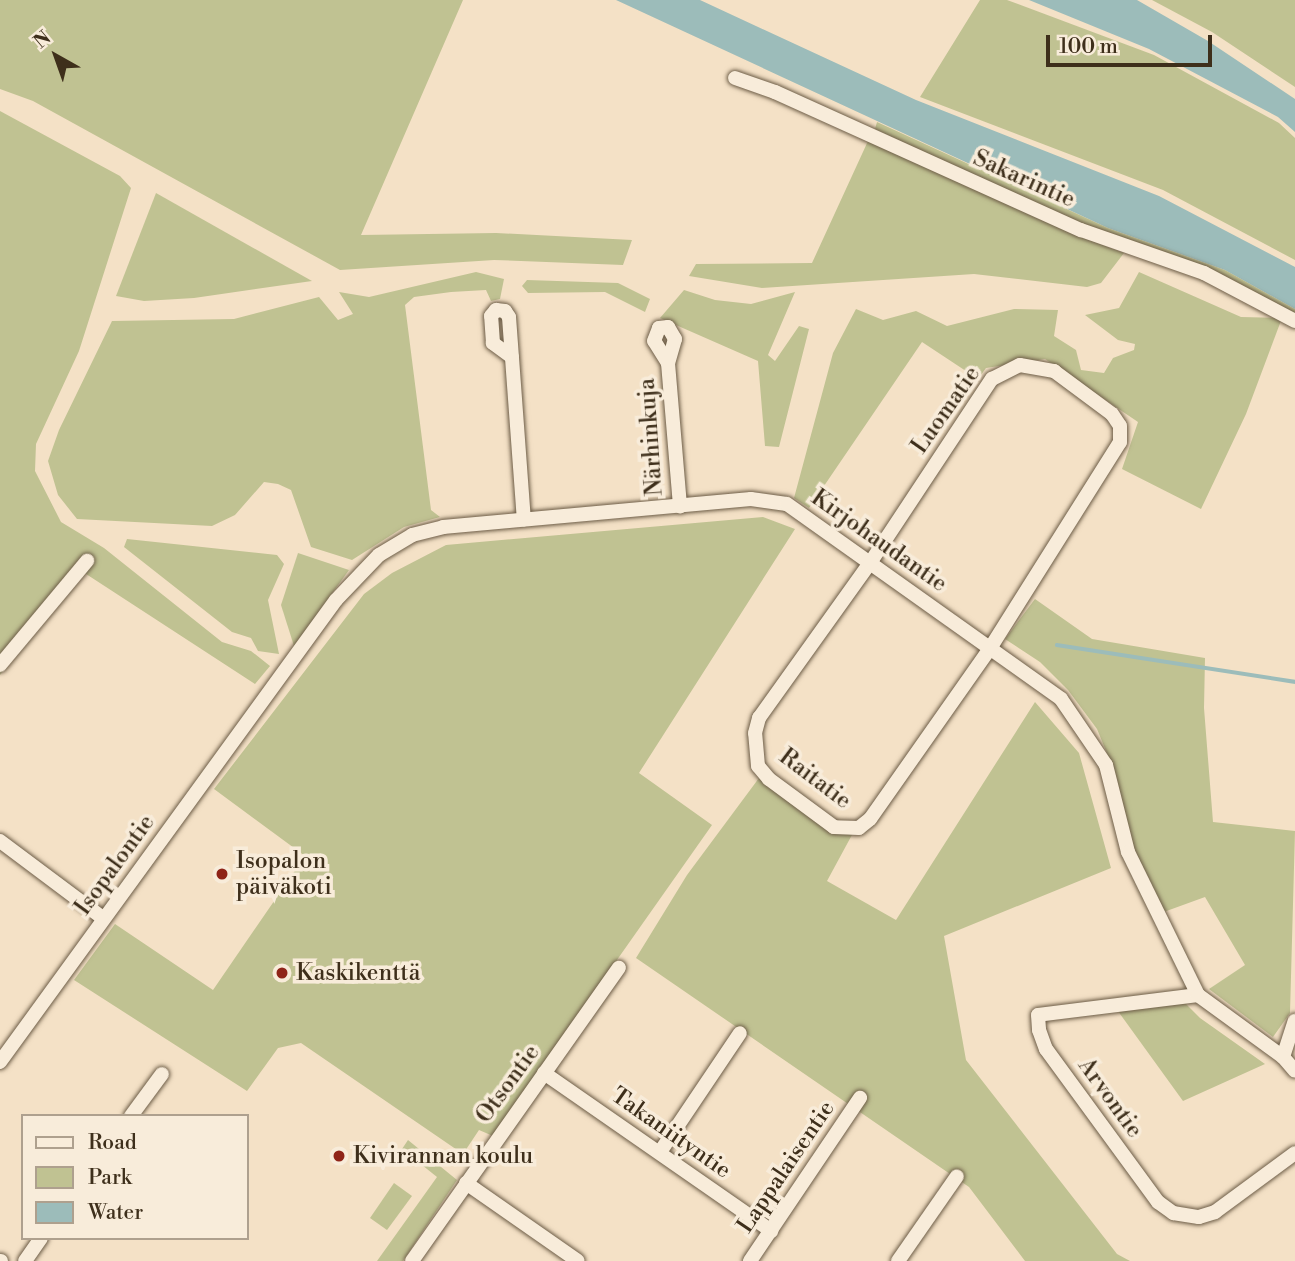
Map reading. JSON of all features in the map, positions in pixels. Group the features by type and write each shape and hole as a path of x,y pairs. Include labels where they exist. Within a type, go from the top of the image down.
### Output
{"street":[{"name":"Sakarintie","path":"735,78 775,92 1081,230 1204,273 1295,321"},
{"path":"512,357 524,519"},
{"name":"Närhinkuja","path":"668,363 680,507"},
{"name":"Luomatie","path":"870,563 992,379 1020,365 1054,371 1112,414 1120,426 1120,442 1110,464 991,647"},
{"name":"Kirjohaudantie","path":"268,696 345,587 394,544 443,527 751,499 787,504 1062,699 1090,735 1106,765 1128,852 1198,995 1283,1057 1295,1071"},
{"path":"0,665 87,561"},
{"name":"Raitatie","path":"870,563 759,718 755,733 758,766 769,779 834,827 859,828 870,819 991,647"},
{"name":"Isopalontie","path":"0,1062 268,696"},
{"path":"0,841 103,918"},
{"name":"Otsontie","path":"412,1261 619,968"},
{"name":"Arvontie","path":"1198,995 1038,1015 1039,1030 1046,1049 1150,1191 1173,1213 1199,1217 1215,1212 1295,1153"},
{"path":"1283,1057 1295,1021"},
{"path":"660,1152 740,1033"},
{"path":"132,1114 162,1073"},
{"name":"Takaniityntie","path":"544,1073 771,1231"},
{"name":"Lappalaisentie","path":"750,1261 860,1098"},
{"path":"903,1259 957,1176"},
{"path":"466,1182 578,1261"},
{"path":"24,1261 40,1240"}],"green space":[{"path":"0,0 463,0 361,235 496,233 632,240 623,265 494,260 340,270 33,101 0,89"},
{"path":"980,0 1007,0 1154,55 1279,123 1295,138 1295,260 1163,190 920,97"},
{"path":"1152,0 1295,0 1295,87 1212,32"},
{"path":"0,111 120,176 131,188 79,351 36,444 35,471 61,522 104,548 222,642 251,651 270,666 255,684 83,572 0,675"},
{"path":"877,122 1108,228 1225,270 1295,309 1295,317 1082,226 875,129"},
{"path":"868,141 1079,236 1124,253 1101,283 1087,287 974,274 762,288 689,276 696,264 812,263"},
{"path":"156,193 312,281 194,298 144,301 116,296"},
{"path":"476,272 504,279 500,299 491,301 486,290 451,292 414,297 405,305 431,510 440,517 404,527 352,560 311,547 291,490 278,484 264,482 235,515 212,526 77,519 58,495 48,461 59,430 112,321 234,319 319,297 338,320 353,314 339,292 369,297"},
{"path":"1139,272 1241,317 1282,318 1246,414 1201,509 1122,469 1138,422 1045,359 986,368 978,379 922,342 809,508 794,498 833,353 856,309 883,320 916,311 947,326 1014,309 1058,310 1054,336 1076,350 1081,370 1104,373 1113,358 1134,350 1135,344 1118,340 1085,315 1119,308"},
{"path":"527,280 618,283 650,299 645,312 605,292 528,293 522,286"},
{"path":"684,290 715,300 751,304 795,292 768,355 775,361 799,326 809,329 779,447 765,446 758,361 660,318"},
{"path":"763,517 795,529 639,773 712,825 493,1136 479,1130 463,1154 301,1043 278,1048 247,1091 74,980 115,924 213,990 305,856 214,789 364,594 392,573 446,545"},
{"path":"127,539 277,555 284,564 268,600 279,654 258,651 251,638 232,632 124,547"},
{"path":"298,553 349,570 294,646 281,605"},
{"path":"1035,599 1092,639 1205,658 1204,708 1213,822 1295,831 1290,1013 1273,1037 1209,989 1245,965 1205,897 1161,913 1134,851 1111,763 1097,729 1068,690 1040,662 1005,639"},
{"path":"1035,702 1079,753 1111,868 944,936 966,1060 1117,1254 1130,1261 1025,1261 969,1187 636,958 687,875 759,778 853,833 827,881 896,920"},
{"path":"1182,1000 1200,1018 1265,1064 1183,1101 1115,1007"},
{"path":"408,1140 457,1180 403,1261 377,1261 437,1177 402,1149"},
{"path":"394,1183 412,1196 387,1230 370,1218"}],"water":[{"path":"616,0 700,0 916,100 1159,196 1295,267 1295,309 1225,270 1108,228"},
{"path":"1029,0 1137,0 1208,41 1295,99 1295,132 1278,117 1149,49"}],"waterway":[{"path":"1057,645 1295,682"}],"place":[{"name":"Isopalon päiväkoti","path":"222,874"},
{"name":"Kaskikenttä","path":"282,973"},
{"name":"Kivirannan koulu","path":"339,1156"}]}
